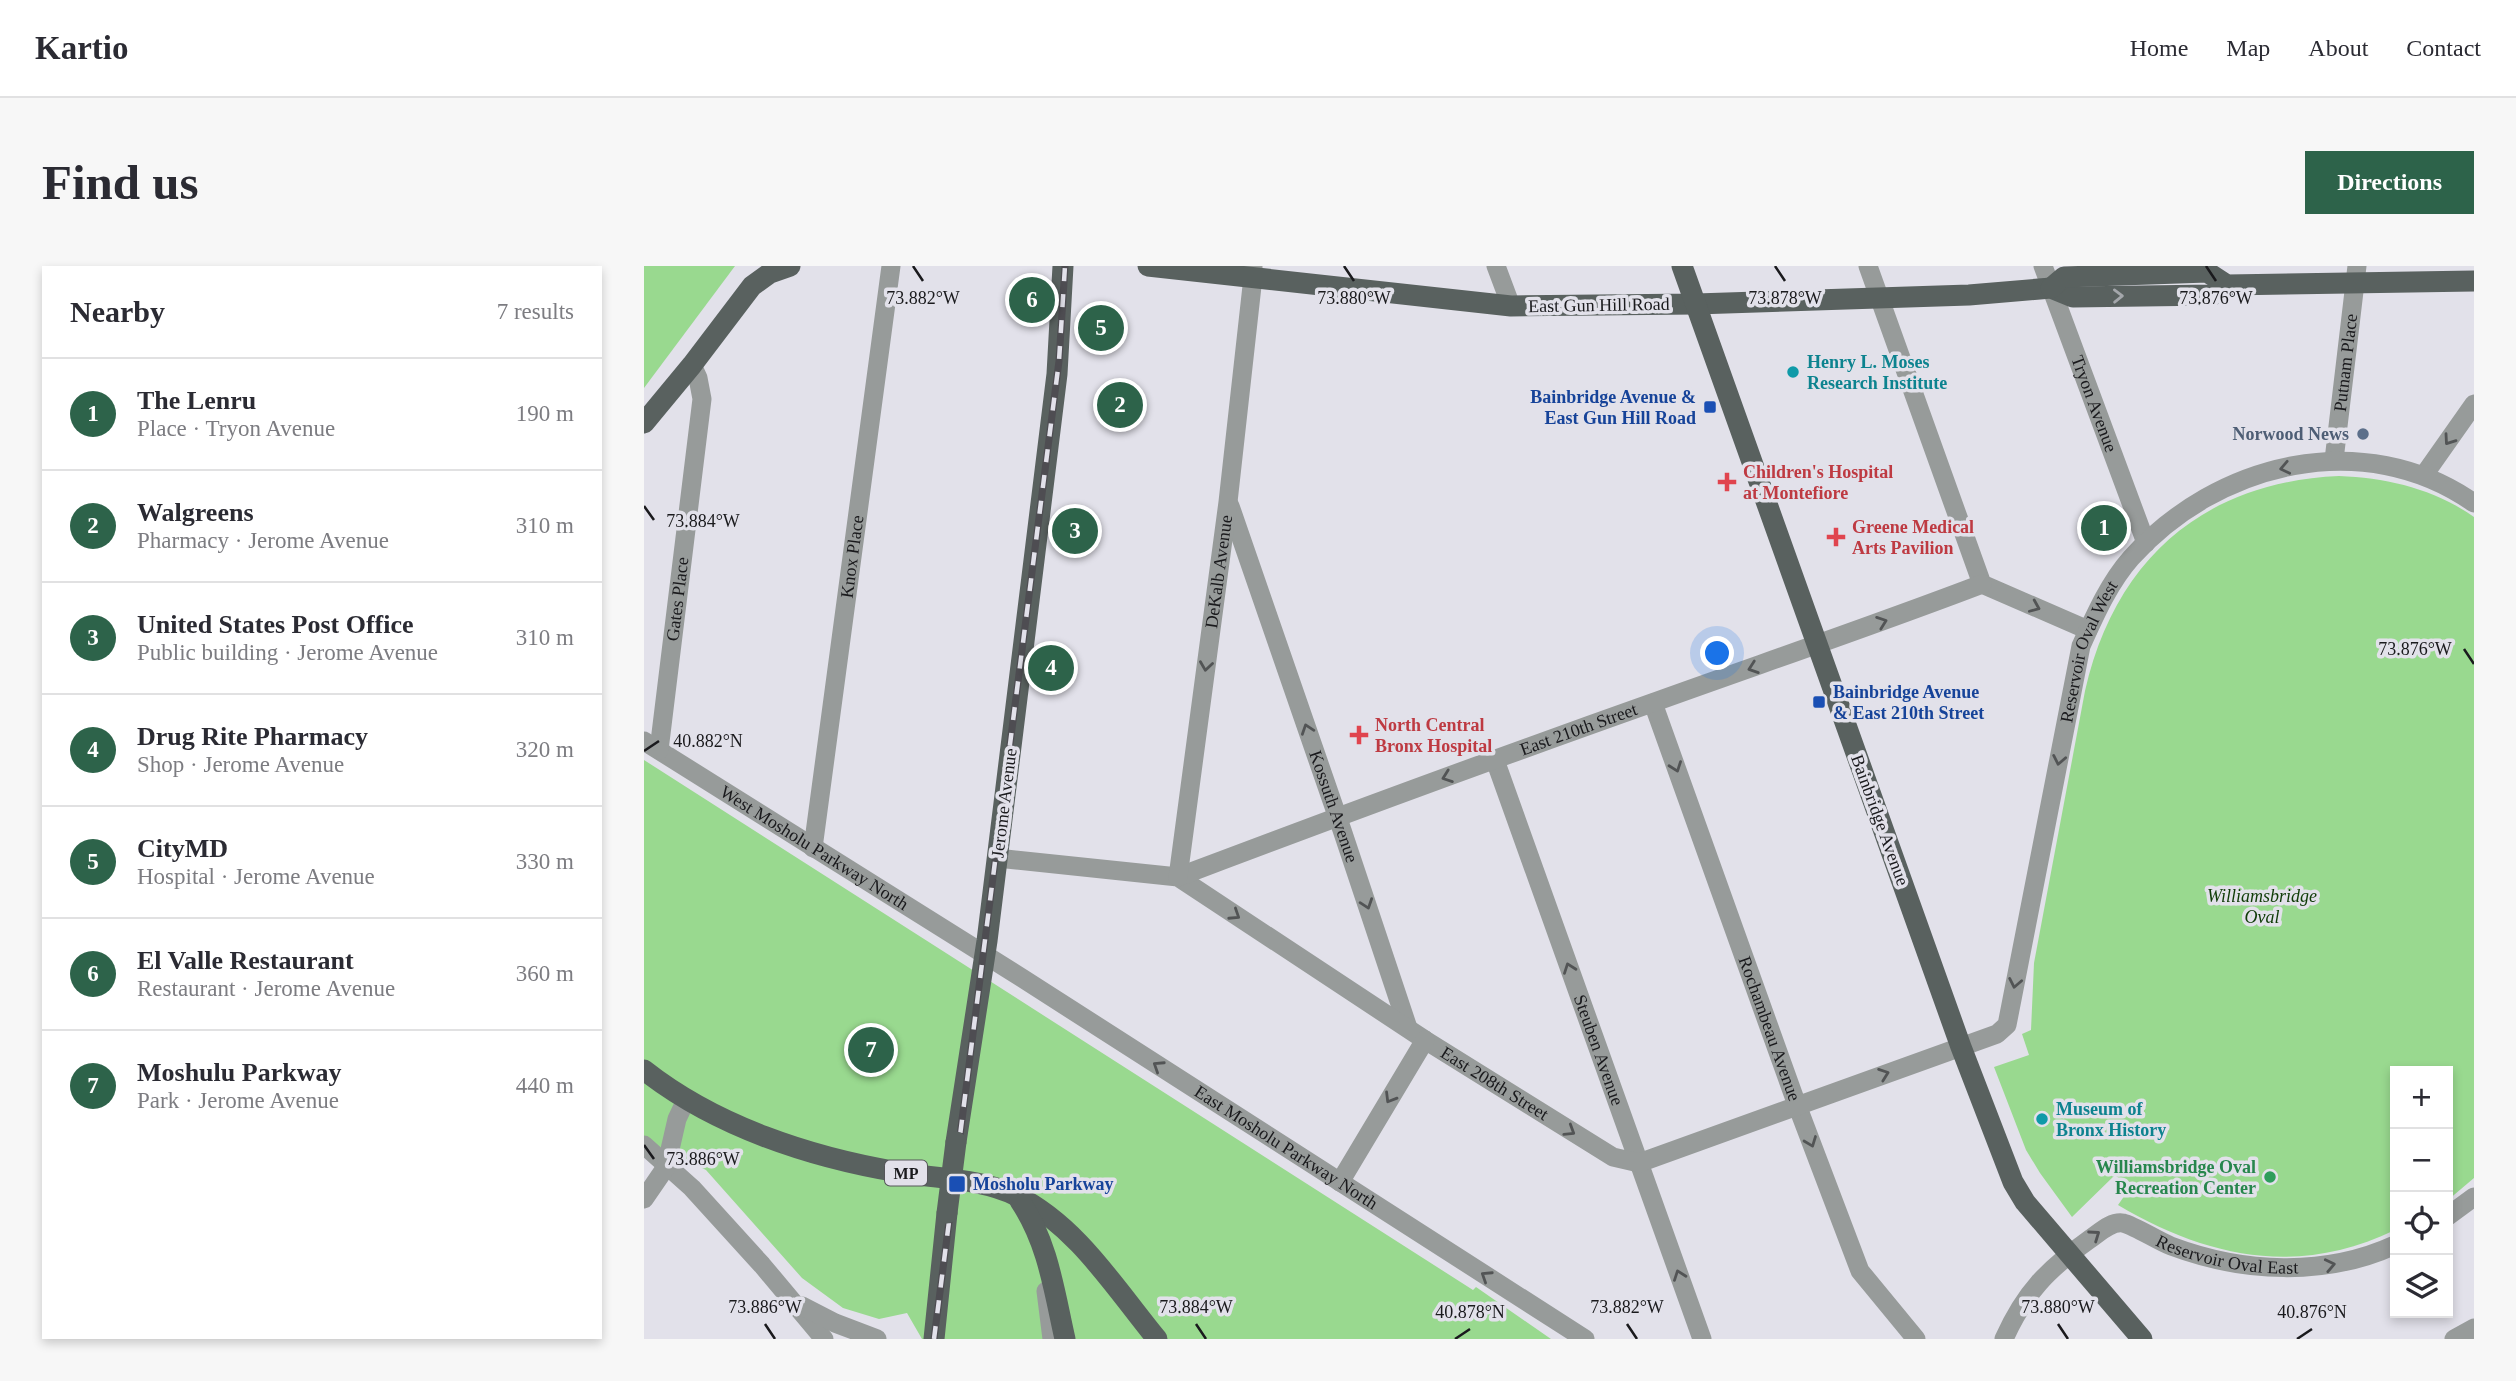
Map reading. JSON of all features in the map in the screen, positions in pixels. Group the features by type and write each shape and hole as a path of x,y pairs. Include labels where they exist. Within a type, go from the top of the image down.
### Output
{"main road":[{"path":"644,423 752,286 769,273 790,266"},
{"name":"Jerome Avenue","path":"934,1339 956,1142 985,957 1057,374 1063,266"},
{"name":"East Gun Hill Road","path":"1148,266 1253,272 1511,306 1696,304 1969,295 2051,288 2064,277 2207,272 2223,275 2356,275 2474,281"},
{"name":"Bainbridge Avenue","path":"1682,266 1961,1047 2013,1182 2025,1202 2142,1339"},
{"name":"MP","path":"644,1070 686,1100 735,1124 819,1153 870,1167 988,1186 1017,1196 1042,1212 1076,1241 1155,1338"},
{"path":"1017,1196 1035,1224 1044,1248 1065,1339"}],"street":[{"name":"Knox Place","path":"813,848 891,266"},
{"path":"1496,266 1511,306"},
{"path":"1868,266 1982,584 2088,630"},
{"name":"Tryon Avenue","path":"2043,266 2146,543"},
{"name":"DeKalb Avenue","path":"1178,877 1228,502 1253,272"},
{"name":"Putnam Place","path":"2334,460 2356,275"},
{"name":"Gates Place","path":"652,746 702,399 692,365"},
{"path":"2474,404 2424,475 2474,503"},
{"name":"Reservoir Oval West","path":"1961,1047 1997,1034 2007,1026 2081,646 2113,583 2130,559 2195,504 2232,484 2263,472 2334,460 2395,467 2424,475"},
{"name":"Kossuth Avenue","path":"1228,502 1408,1028"},
{"path":"1219,568 1245,575 1257,586"},
{"name":"East 210th Street","path":"1178,877 1982,584"},
{"name":"Rochambeau Avenue","path":"1653,702 1797,1105 1860,1271 1916,1339"},
{"name":"West Mosholu Parkway North","path":"652,746 985,957"},
{"name":"Steuben Avenue","path":"1495,760 1702,1339"},
{"name":"East 208th Street","path":"997,858 1178,877 1425,1040 1613,1157 1639,1163"},
{"name":"East Mosholu Parkway North","path":"985,957 1585,1339"},
{"path":"1340,1182 1425,1040"},
{"path":"1639,1163 1961,1047"},
{"path":"644,1199 666,1167 677,1119 686,1100"},
{"path":"644,1145 692,1188 824,1339"},
{"path":"2453,1212 2474,1196"},
{"name":"Reservoir Oval East","path":"2070,1253 2112,1224 2123,1223 2170,1245 2198,1254 2285,1269 2322,1267 2390,1247"},
{"path":"1044,1248 1052,1339"},
{"path":"2004,1339 2036,1286 2053,1266 2070,1253"},
{"path":"794,1302 835,1323 877,1339"},
{"path":"2454,1339 2474,1328"}],"green space":[{"path":"644,266 735,266 644,388"},
{"name":"Williamsbridge Oval","path":"2339,476 2393,482 2427,492 2474,517 2474,1178 2453,1196 2453,1066 2390,1066 2390,1232 2359,1245 2288,1257 2220,1249 2152,1223 2118,1205 2130,1188 2115,1175 2072,1217 2026,1150 1994,1067 2029,1055 2022,1034 2031,1030 2034,963 2085,691 2099,644 2118,603 2143,567 2173,536 2207,512 2247,494 2291,482"},
{"path":"644,760 1473,1290 1476,1287 1551,1339 922,1339 907,1313 879,1319 843,1308 802,1278 706,1170 644,1140"}],"railway":[{"path":"934,1339 1059,361 1065,266"}],"place":[{"name":"El Valle Restaurant","path":"1032,300"},
{"name":"CityMD","path":"1101,328"},
{"name":"Henry L. Moses Research Institute","path":"1793,372"},
{"name":"Walgreens","path":"1120,405"},
{"name":"Bainbridge Avenue & East Gun Hill Road","path":"1710,407"},
{"name":"Norwood News","path":"2363,434"},
{"name":"Children's Hospital at Montefiore","path":"1727,482"},
{"name":"The Lenru","path":"2104,528"},
{"name":"United States Post Office","path":"1075,531"},
{"name":"Greene Medical Arts Pavilion","path":"1836,537"},
{"name":"Drug Rite Pharmacy","path":"1051,668"},
{"name":"Bainbridge Avenue & East 210th Street","path":"1819,702"},
{"name":"North Central Bronx Hospital","path":"1359,735"},
{"name":"Moshulu Parkway","path":"871,1050"},
{"name":"Museum of Bronx History","path":"2042,1119"},
{"name":"Williamsbridge Oval Recreation Center","path":"2270,1177"},
{"name":"Mosholu Parkway","path":"957,1184"}]}
